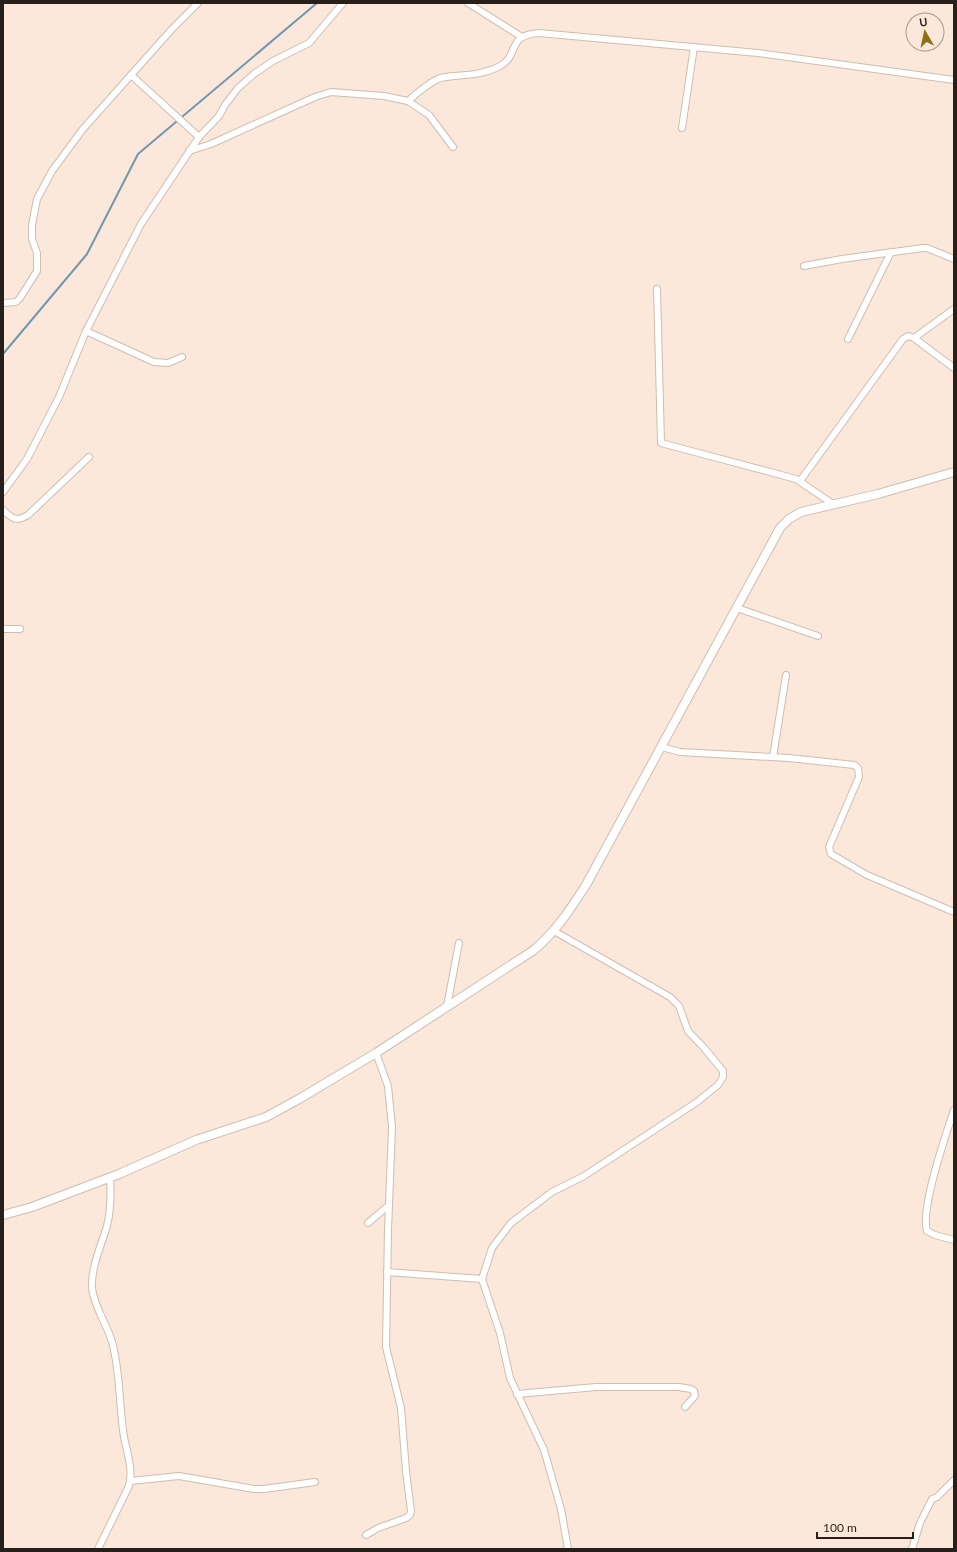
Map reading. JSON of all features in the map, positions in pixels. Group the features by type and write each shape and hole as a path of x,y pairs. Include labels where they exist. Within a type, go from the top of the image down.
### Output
{"street":[{"path":"3,303 16,302 37,271 37,253 32,239 32,226 37,199 52,171 83,129 198,3"},
{"path":"3,492 27,459 59,397 86,331 141,224 188,151 198,137 219,116 225,105 238,88 254,74 273,61 309,43 343,3"},
{"path":"468,3 522,37"},
{"path":"408,101 422,89 439,78 482,73 500,65 506,61 517,41 530,34 540,33 758,53 954,80"},
{"path":"682,128 694,47"},
{"path":"131,75 198,137"},
{"path":"188,151 211,144 325,93 331,92 397,97 408,101 429,115 453,147"},
{"path":"804,266 890,252 927,248 954,258"},
{"path":"848,339 890,252"},
{"path":"657,289 661,443 796,479 833,504"},
{"path":"914,338 954,309"},
{"path":"86,331 154,362 168,362 182,357"},
{"path":"800,481 903,339 908,336 914,338 954,368"},
{"path":"3,510 12,518 17,519 28,515 89,457"},
{"path":"3,1215 32,1207 110,1178 196,1140 266,1117 376,1053 534,950 554,932 586,885 780,528 789,519 801,512 878,494 954,472"},
{"path":"737,608 818,636"},
{"path":"3,629 20,629"},
{"path":"773,757 786,675"},
{"path":"662,747 680,752 773,757 854,765 858,768 859,777 829,846 831,854 867,875 954,912"},
{"path":"554,932 670,997 679,1006 688,1031 711,1055 723,1071 723,1077 718,1084 697,1102 584,1176 552,1192 511,1223 492,1248 482,1279 500,1333 510,1378 544,1450 561,1509 568,1549"},
{"path":"447,1006 459,943"},
{"path":"366,1535 378,1528 406,1518 410,1515 411,1511 401,1408 386,1347 392,1127 390,1099 384,1073 376,1053"},
{"path":"954,1110 932,1183 926,1221 927,1231 954,1240"},
{"path":"98,1549 130,1481 131,1471 123,1431 112,1343 95,1300 92,1281 93,1271 109,1217 111,1194 110,1178"},
{"path":"368,1223 389,1205"},
{"path":"387,1272 482,1279"},
{"path":"517,1394 596,1387 679,1386 694,1391 695,1396 686,1407"},
{"path":"130,1481 179,1476 254,1489 315,1482"},
{"path":"912,1549 920,1523 932,1499 937,1497 954,1480"}],"waterway":[{"path":"3,354 87,254 138,154 317,3"}]}
